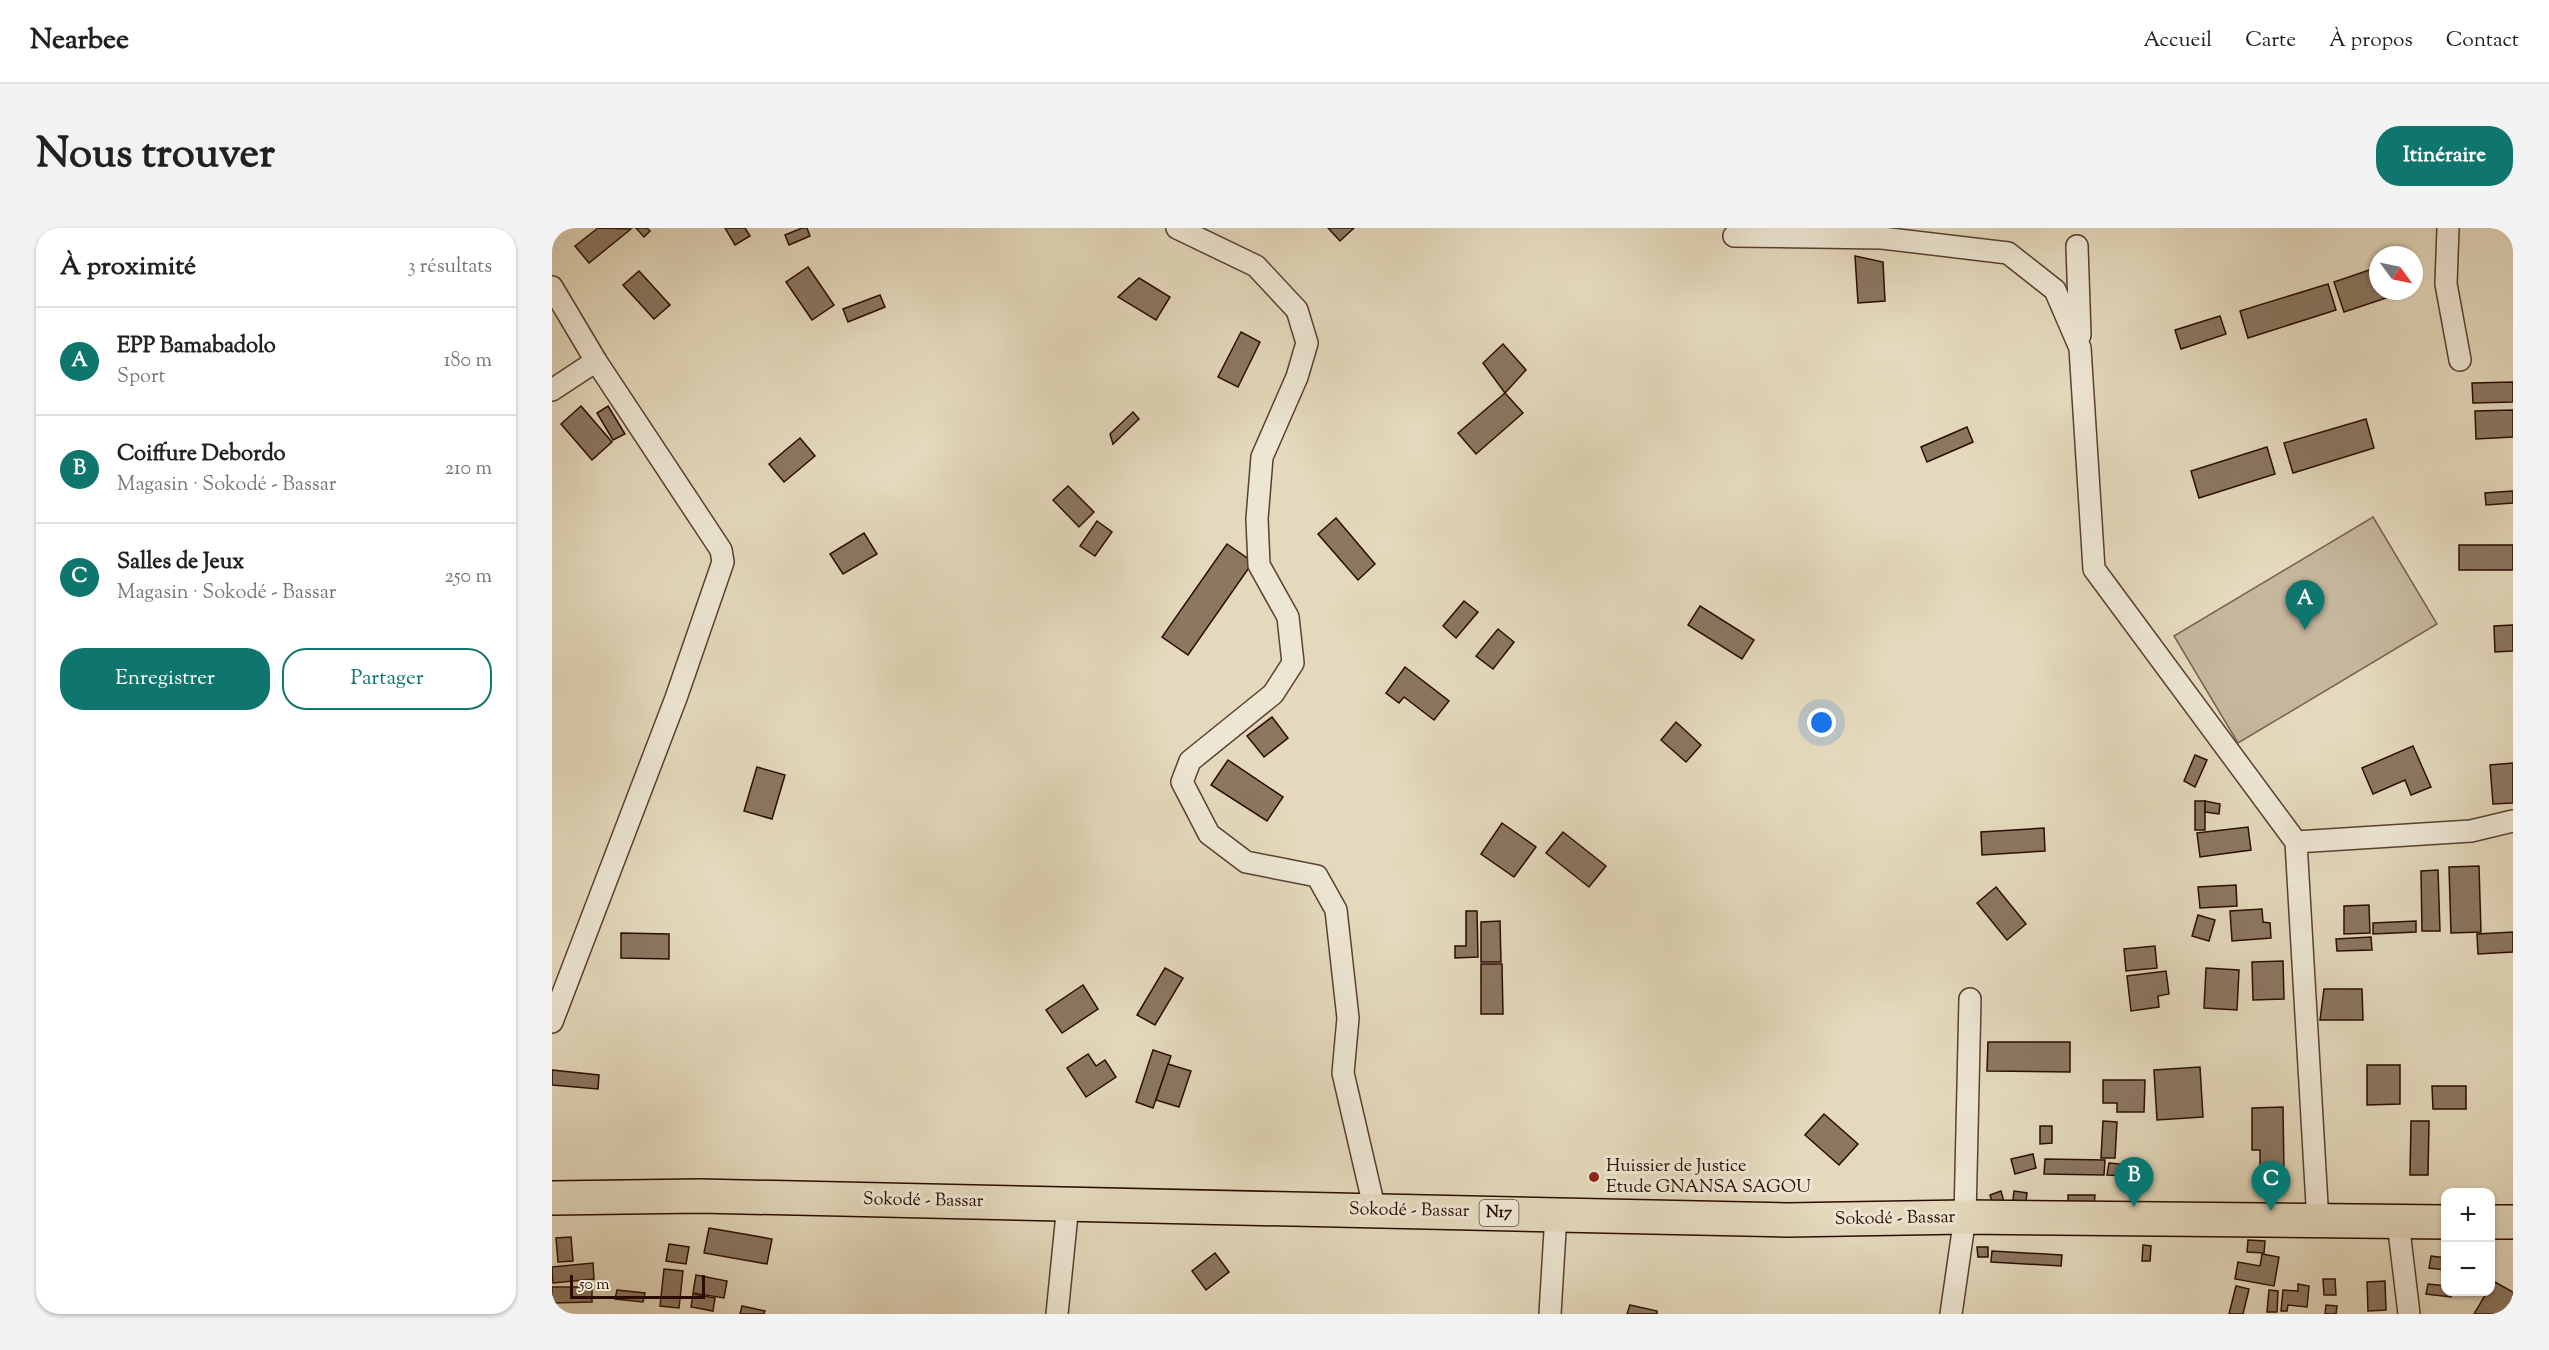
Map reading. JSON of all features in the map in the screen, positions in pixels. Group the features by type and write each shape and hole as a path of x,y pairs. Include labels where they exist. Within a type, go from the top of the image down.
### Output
{"main road":[{"name":"Sokodé - Bassar","path":"552,1198 700,1196 1787,1220 1965,1217 2441,1222"},
{"path":"2495,1222 2513,1222"}],"street":[{"path":"1177,228 1256,266 1297,310 1307,343 1297,377 1262,458 1257,519 1258,565 1288,616 1293,663 1273,694 1190,761 1182,782 1209,834 1246,862 1317,876 1336,909 1348,1018 1343,1073 1375,1211"},
{"path":"2448,228 2446,284 2460,360"},
{"path":"1734,236 1881,233 2008,253 2055,290 2080,348"},
{"path":"2077,246 2080,348 2094,569 2296,842 2318,1222"},
{"path":"552,287 596,362 721,550 723,562 676,698 552,1022"},
{"path":"552,390 596,362"},
{"path":"2296,842 2471,831 2513,821"},
{"path":"1951,1314 1965,1217 1970,999"},
{"path":"1057,1314 1068,1204"},
{"path":"1550,1314 1556,1214"},
{"path":"2398,1222 2409,1314"}],"shaded area":[{"path":"2373,517 2437,624 2238,743 2174,636"}],"building":[{"path":"598,228 631,229 589,263 575,246"},
{"path":"636,228 647,228 650,231 644,237"},
{"path":"725,228 745,228 750,236 735,245"},
{"path":"807,228 810,236 789,245 785,235"},
{"path":"1328,228 1354,228 1340,241"},
{"path":"1855,256 1883,262 1885,301 1858,303"},
{"path":"808,267 834,305 812,320 786,282"},
{"path":"2369,270 2369,300 2380,300 2344,312 2334,282"},
{"path":"639,271 670,305 654,319 623,285"},
{"path":"1139,278 1170,297 1156,320 1118,297"},
{"path":"2328,284 2336,310 2248,338 2240,311"},
{"path":"880,295 885,307 848,322 843,309"},
{"path":"2220,316 2226,334 2181,349 2175,330"},
{"path":"1241,332 1260,342 1238,387 1218,377"},
{"path":"1503,344 1526,370 1505,393 1483,363"},
{"path":"2513,382 2513,402 2473,403 2472,383"},
{"path":"1505,393 1523,413 1476,454 1458,433"},
{"path":"581,406 612,442 592,460 561,424"},
{"path":"608,406 625,434 613,440 597,413"},
{"path":"2513,410 2513,437 2476,439 2475,411"},
{"path":"1133,412 1139,419 1113,444 1110,434"},
{"path":"2366,419 2374,448 2293,473 2284,443"},
{"path":"1967,427 1973,442 1927,462 1921,447"},
{"path":"800,438 815,456 784,482 769,464"},
{"path":"2267,447 2275,474 2199,498 2191,471"},
{"path":"1068,486 1094,512 1079,527 1053,500"},
{"path":"2513,491 2513,503 2486,505 2485,493"},
{"path":"1336,518 1375,564 1358,580 1318,534"},
{"path":"1097,521 1112,532 1095,556 1080,546"},
{"path":"864,533 877,554 843,574 830,554"},
{"path":"1227,544 1253,562 1188,655 1162,637"},
{"path":"2459,545 2513,545 2513,570 2459,570"},
{"path":"1464,601 1478,612 1456,638 1443,626"},
{"path":"1700,606 1754,640 1742,659 1688,625"},
{"path":"2513,625 2513,651 2495,652 2494,626"},
{"path":"1498,629 1514,642 1493,669 1476,656"},
{"path":"1405,667 1449,701 1434,720 1404,697 1399,703 1386,693"},
{"path":"1272,717 1288,738 1264,757 1247,736"},
{"path":"1676,722 1701,745 1686,762 1661,740"},
{"path":"2413,746 2431,787 2411,795 2405,780 2373,794 2362,768"},
{"path":"2195,755 2207,760 2195,787 2184,781"},
{"path":"1228,760 1283,797 1267,821 1211,785"},
{"path":"2513,763 2513,803 2493,804 2490,765"},
{"path":"757,767 785,775 772,819 744,811"},
{"path":"2195,801 2205,801 2205,830 2195,830"},
{"path":"2205,801 2220,804 2219,814 2205,812"},
{"path":"1502,823 1536,847 1514,877 1481,854"},
{"path":"2248,827 2251,850 2200,857 2197,833"},
{"path":"2044,828 2045,851 1982,855 1981,832"},
{"path":"1563,832 1606,866 1589,887 1546,853"},
{"path":"2479,866 2481,932 2451,933 2449,867"},
{"path":"2438,870 2440,931 2422,931 2421,871"},
{"path":"2236,885 2237,906 2200,908 2198,887"},
{"path":"1996,887 2026,924 2007,940 1977,903"},
{"path":"2369,905 2370,933 2344,934 2344,906"},
{"path":"2262,909 2263,922 2270,923 2271,938 2232,941 2230,911"},
{"path":"1466,911 1477,911 1478,957 1455,958 1455,946 1466,946"},
{"path":"2198,915 2215,920 2209,941 2192,936"},
{"path":"1500,921 1501,962 1481,962 1481,922"},
{"path":"2416,921 2416,932 2373,934 2373,923"},
{"path":"2513,932 2513,952 2478,954 2477,934"},
{"path":"621,933 669,934 669,959 621,958"},
{"path":"2371,937 2372,950 2337,951 2336,939"},
{"path":"2155,946 2157,968 2126,971 2124,949"},
{"path":"2283,961 2284,999 2253,1000 2252,962"},
{"path":"1481,964 1502,964 1503,1014 1481,1014"},
{"path":"1165,968 1183,978 1155,1025 1137,1015"},
{"path":"2206,968 2239,970 2237,1010 2204,1008"},
{"path":"2166,971 2169,994 2158,996 2159,1007 2131,1011 2127,976"},
{"path":"1083,985 1098,1009 1062,1033 1046,1010"},
{"path":"2324,989 2362,989 2363,1020 2320,1020"},
{"path":"1988,1042 2070,1042 2070,1072 1987,1071"},
{"path":"1153,1050 1171,1056 1153,1108 1136,1102"},
{"path":"1088,1054 1096,1066 1105,1060 1116,1077 1086,1097 1067,1068"},
{"path":"1168,1064 1191,1071 1179,1107 1156,1100"},
{"path":"2367,1065 2400,1065 2400,1104 2367,1105"},
{"path":"2200,1067 2203,1117 2157,1120 2154,1070"},
{"path":"552,1070 599,1075 598,1089 552,1085"},
{"path":"2103,1080 2145,1080 2144,1112 2117,1112 2117,1103 2103,1103"},
{"path":"2432,1086 2466,1086 2466,1109 2433,1109"},
{"path":"2283,1107 2284,1174 2260,1175 2260,1150 2252,1150 2252,1108"},
{"path":"1824,1114 1858,1144 1839,1165 1805,1135"},
{"path":"2103,1121 2117,1122 2115,1158 2101,1158"},
{"path":"2411,1121 2429,1121 2428,1175 2410,1175"},
{"path":"2040,1126 2052,1126 2052,1143 2040,1144"},
{"path":"2033,1154 2036,1168 2015,1174 2011,1159"},
{"path":"2045,1159 2105,1160 2104,1175 2044,1174"},
{"path":"2109,1163 2129,1165 2128,1176 2107,1175"},
{"path":"2001,1191 2004,1202 1993,1205 1990,1195"},
{"path":"2014,1191 2027,1193 2026,1202 2013,1200"},
{"path":"2068,1195 2095,1195 2094,1206 2068,1205"},
{"path":"709,1228 772,1239 767,1264 704,1253"},
{"path":"571,1237 573,1261 558,1262 556,1238"},
{"path":"2248,1240 2265,1241 2264,1253 2247,1252"},
{"path":"669,1244 689,1247 686,1264 666,1261"},
{"path":"2143,1245 2151,1246 2150,1261 2142,1261"},
{"path":"1977,1247 1988,1247 1988,1257 1978,1257"},
{"path":"1992,1251 2062,1255 2061,1266 1991,1262"},
{"path":"1215,1253 1229,1272 1206,1290 1192,1271"},
{"path":"2262,1254 2279,1257 2274,1286 2235,1279 2238,1262 2260,1266"},
{"path":"2431,1256 2441,1257 2441,1269 2429,1268"},
{"path":"593,1263 594,1279 553,1283 552,1267"},
{"path":"664,1269 683,1271 679,1308 660,1306"},
{"path":"696,1275 727,1281 724,1298 693,1293"},
{"path":"2323,1279 2335,1279 2336,1295 2324,1295"},
{"path":"2385,1281 2386,1310 2368,1311 2367,1282"},
{"path":"2495,1282 2513,1292 2513,1314 2474,1314 2485,1296 2495,1296"},
{"path":"2298,1284 2309,1286 2307,1307 2288,1305 2287,1311 2281,1311 2283,1290 2298,1291"},
{"path":"2428,1284 2441,1285 2441,1296 2426,1294"},
{"path":"2236,1286 2249,1289 2243,1314 2229,1314"},
{"path":"552,1287 592,1287 592,1302 552,1303"},
{"path":"617,1290 645,1293 643,1302 615,1299"},
{"path":"2269,1290 2278,1291 2277,1312 2267,1312"},
{"path":"693,1294 715,1298 713,1311 691,1307"},
{"path":"1630,1305 1657,1311 1657,1314 1627,1314"},
{"path":"2326,1305 2337,1306 2336,1314 2325,1314"},
{"path":"742,1306 765,1311 764,1314 740,1314"}],"place":[{"name":"EPP Bamabadolo","path":"2305,630"},
{"name":"Huissier de Justice Etude GNANSA SAGOU","path":"1594,1177"},
{"name":"Coiffure Debordo","path":"2134,1207"},
{"name":"Salles de Jeux","path":"2271,1211"}]}
